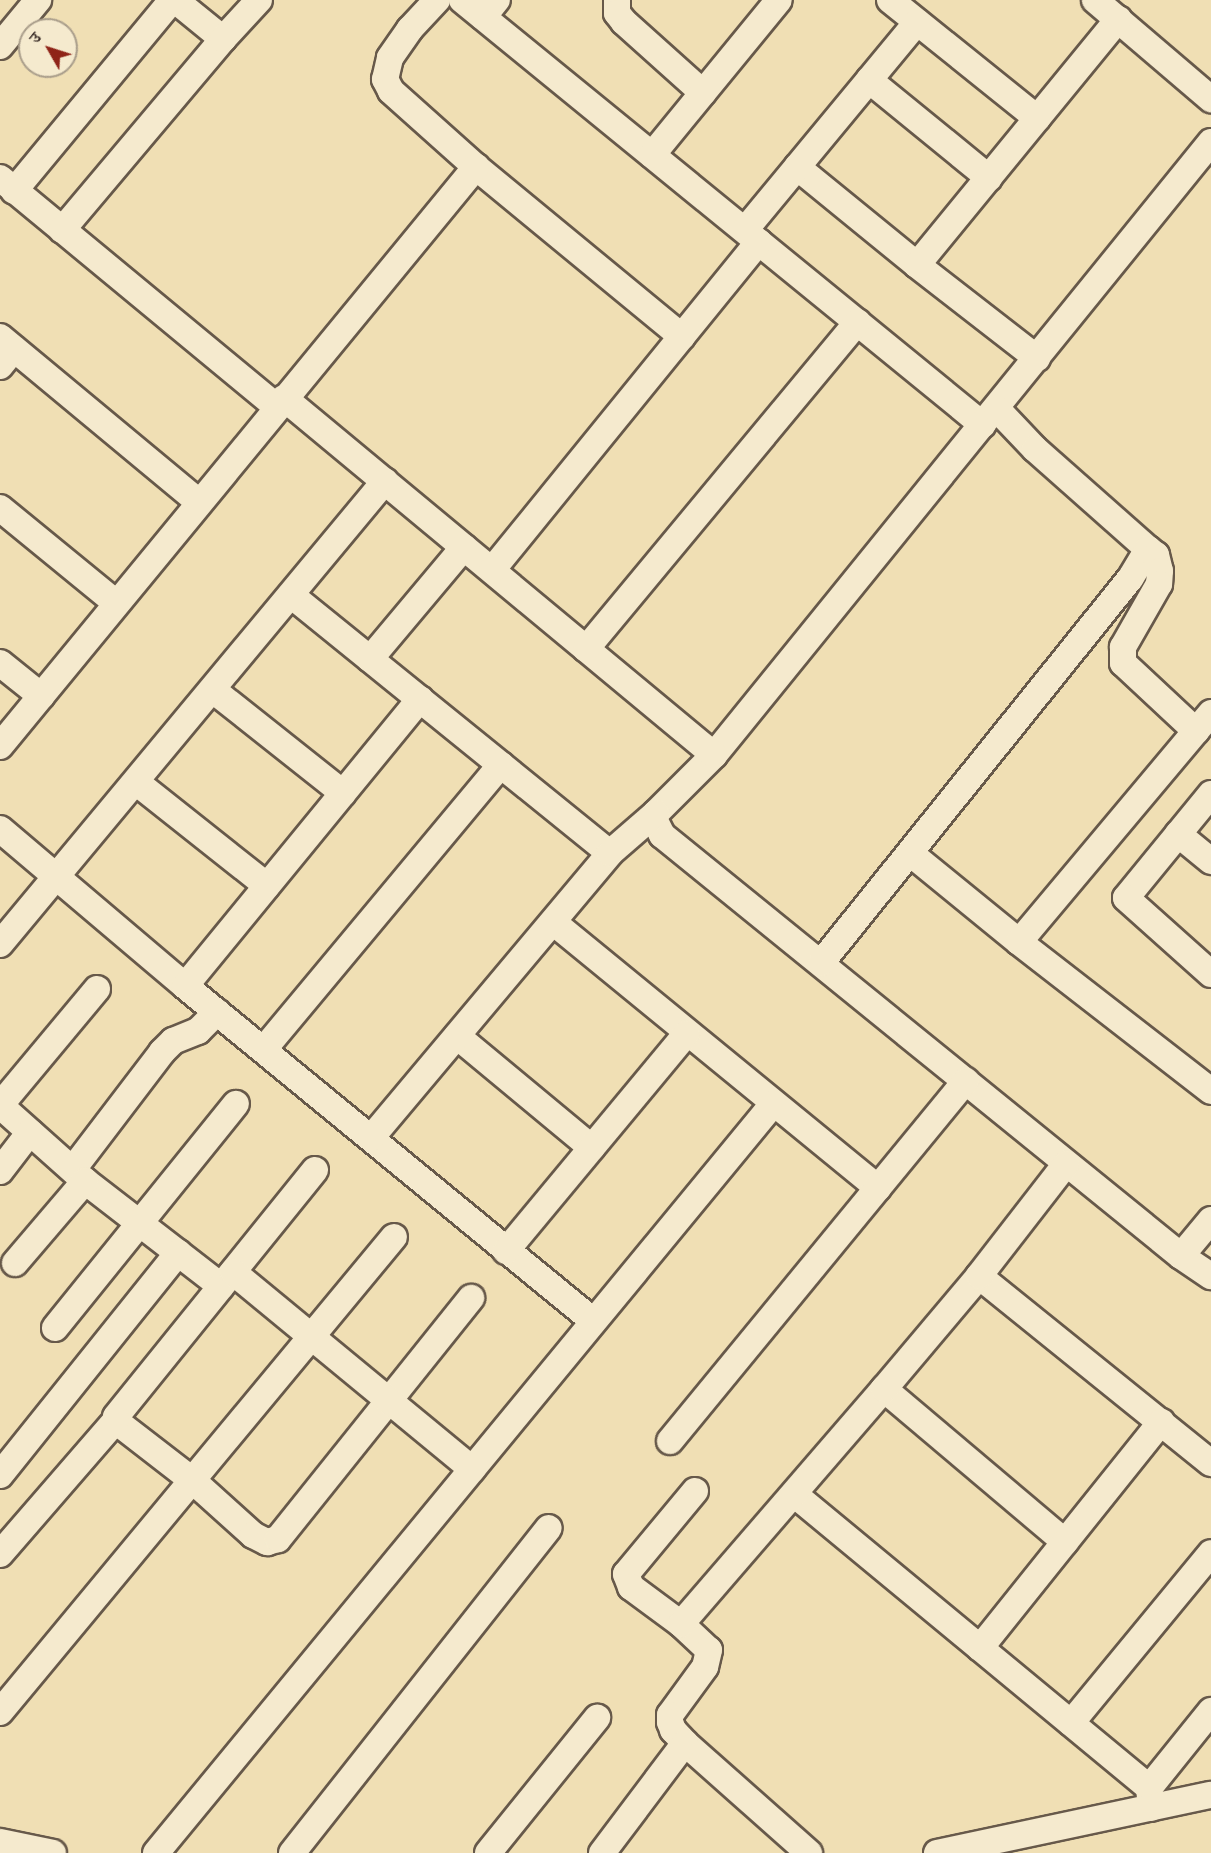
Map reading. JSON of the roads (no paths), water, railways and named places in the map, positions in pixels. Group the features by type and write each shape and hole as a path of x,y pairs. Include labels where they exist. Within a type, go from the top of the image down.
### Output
{"street":[{"path":"3,36 38,0"},
{"path":"223,39 174,0 7,185 280,402 385,482 714,755"},
{"path":"62,230 223,39 260,0"},
{"path":"437,0 410,29 390,58 385,79 391,91 476,167 682,337"},
{"path":"462,0 490,9 652,155 856,322 1035,449 1156,555 1160,571 1159,584 1123,647 1123,663 1203,722 1019,942"},
{"path":"617,0 617,13 624,22 703,93"},
{"path":"652,155 779,0"},
{"path":"890,0 1037,118"},
{"path":"1095,0 1211,99"},
{"path":"917,265 1118,19"},
{"path":"492,570 682,337 797,167 917,22"},
{"path":"869,80 989,178"},
{"path":"371,1138 610,853 656,813 714,755 1211,142"},
{"path":"0,746 280,402 476,167"},
{"path":"797,167 917,265 1037,358"},
{"path":"586,649 856,322"},
{"path":"5,351 200,502"},
{"path":"0,944 385,482"},
{"path":"0,508 116,603"},
{"path":"370,659 464,547"},
{"path":"821,963 1130,579 1148,549"},
{"path":"291,595 610,853"},
{"path":"0,663 40,696"},
{"path":"213,690 343,793"},
{"path":"185,986 420,699"},
{"path":"264,1049 501,765"},
{"path":"136,782 267,886"},
{"path":"1211,794 1126,898 1211,974"},
{"path":"656,813 655,825 662,835 1066,1164 1181,1256 1211,1276"},
{"path":"0,829 185,986 592,1320"},
{"path":"1178,834 1211,861"},
{"path":"910,853 1019,942 1211,1091"},
{"path":"553,922 878,1188"},
{"path":"97,989 3,1102 3,1108 79,1175 178,1253 227,1279 312,1335 472,1469"},
{"path":"15,1263 79,1175 162,1052 173,1041 198,1031 217,1012"},
{"path":"506,1251 687,1033"},
{"path":"457,1036 592,1148"},
{"path":"670,1441 966,1081"},
{"path":"55,1328 236,1104"},
{"path":"156,1853 592,1320 773,1104"},
{"path":"0,1171 30,1132"},
{"path":"681,1624 979,1276 1066,1164"},
{"path":"0,1554 116,1420 117,1414 315,1170"},
{"path":"1181,1256 1211,1220"},
{"path":"0,1712 394,1237"},
{"path":"0,1475 178,1253"},
{"path":"979,1276 1211,1463"},
{"path":"116,1420 192,1480 253,1535 267,1542 278,1539 387,1400 471,1298"},
{"path":"884,1389 1065,1542"},
{"path":"980,1648 1161,1422"},
{"path":"695,1491 626,1574 631,1587 681,1624 709,1650 705,1667 670,1715 673,1730 809,1853"},
{"path":"794,1494 1071,1723 1150,1798"},
{"path":"292,1853 549,1528"},
{"path":"1071,1723 1211,1553"},
{"path":"1150,1798 1211,1711"},
{"path":"488,1853 597,1718"},
{"path":"602,1853 685,1743"},
{"path":"937,1853 1150,1798 1211,1795"},
{"path":"0,1842 53,1853"}]}
